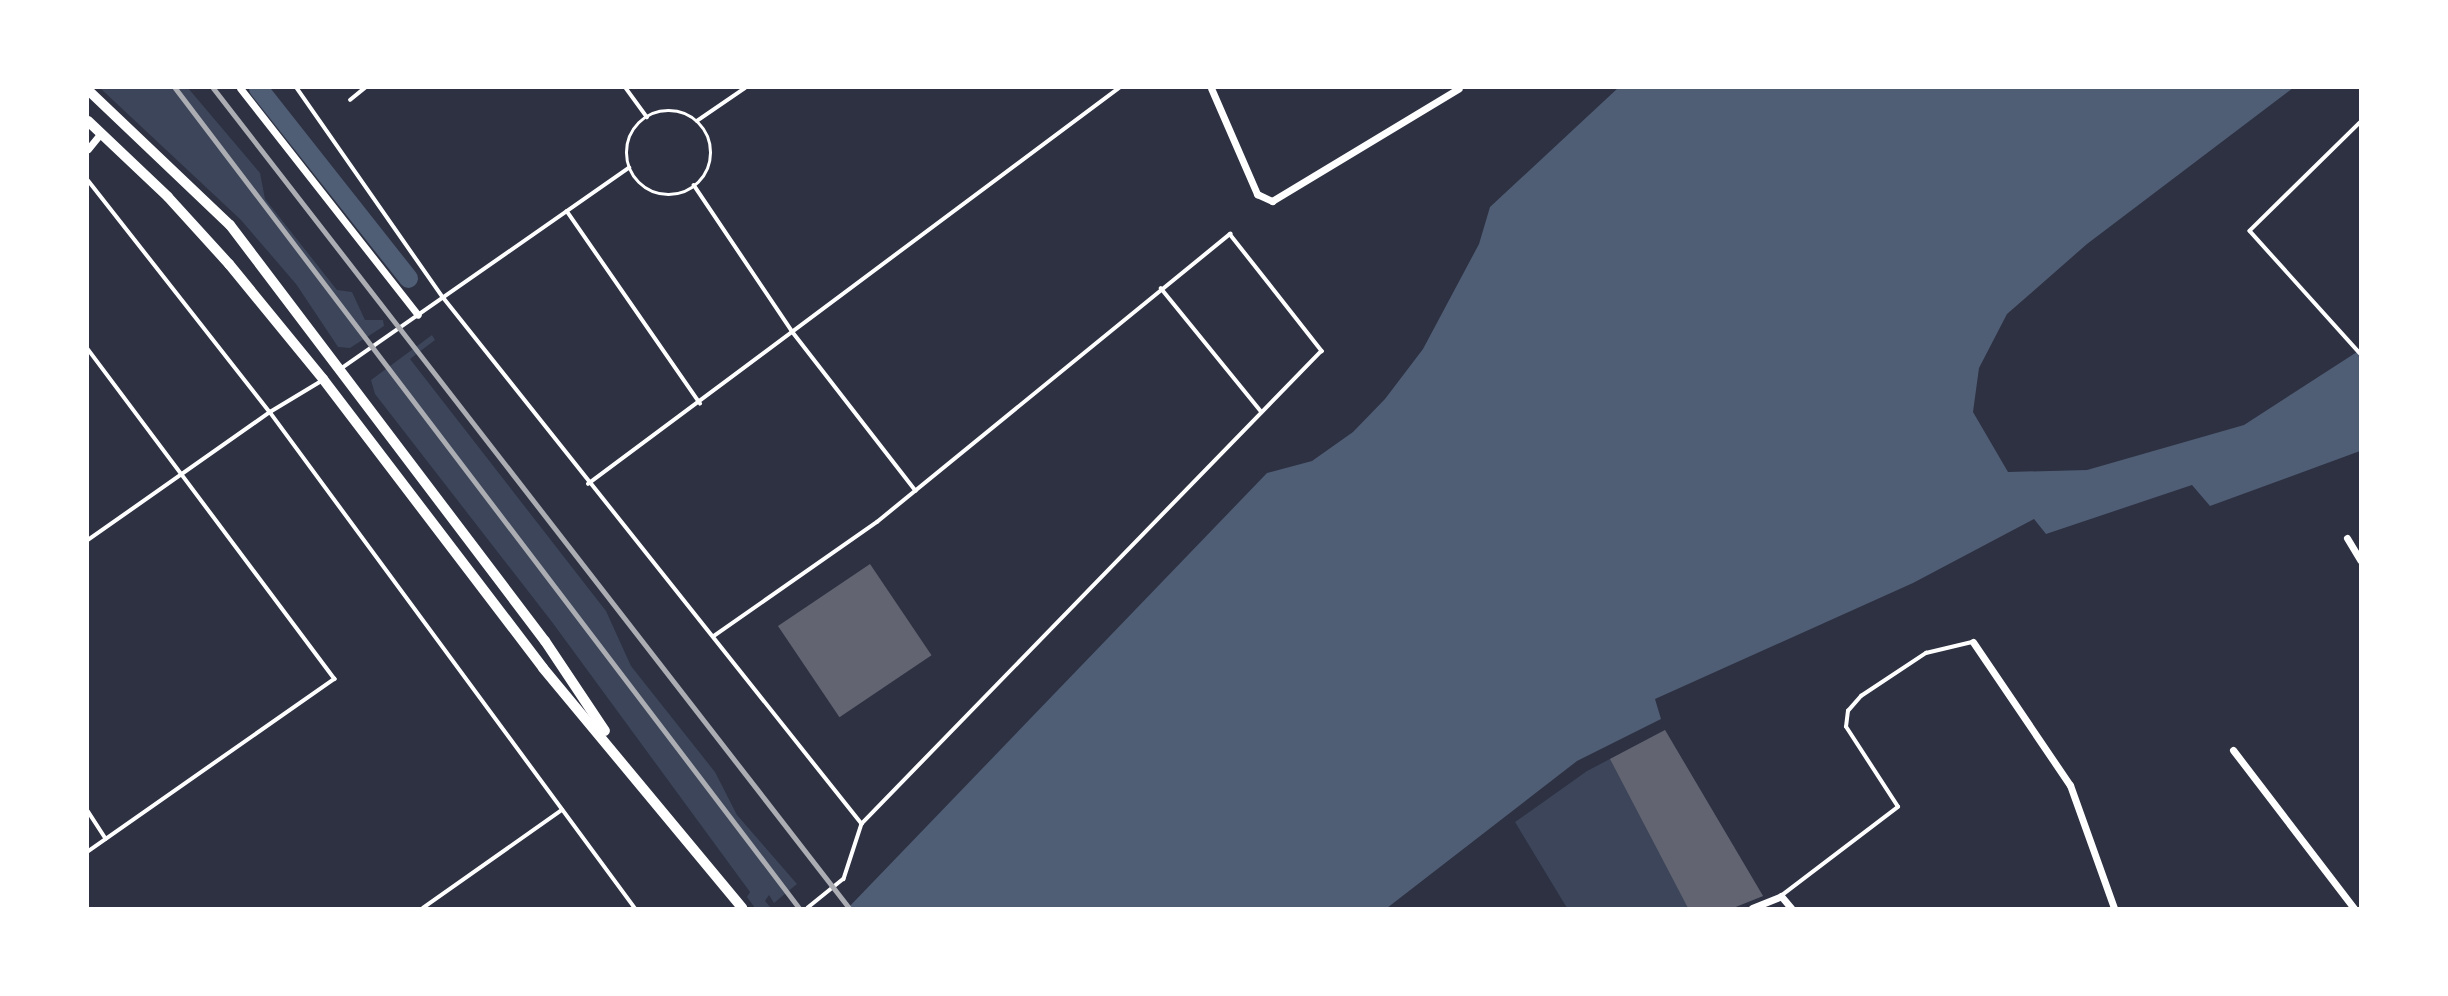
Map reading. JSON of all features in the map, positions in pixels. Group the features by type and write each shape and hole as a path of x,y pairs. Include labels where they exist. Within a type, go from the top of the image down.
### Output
{"main road":[{"path":"88,90 230,225 342,368 545,641 631,769"},
{"path":"88,121 168,197 323,379 543,668 631,769 742,908"}],"street":[{"path":"240,88 418,315"},
{"path":"1212,88 1257,194 1272,201 1459,88"},
{"path":"88,149 100,134"},
{"path":"2347,538 2361,560"},
{"path":"1973,642 2070,785 2114,908"},
{"path":"2233,750 2354,908"},
{"path":"1752,908 1781,895 1791,908"}],"lane":[{"path":"298,88 443,297 588,484 714,636 862,824"},
{"path":"349,100 365,88"},
{"path":"626,88 647,117"},
{"path":"697,121 745,88"},
{"path":"588,484 1119,88"},
{"path":"675,111 697,121 706,133 710,162 694,186 676,194 661,194 648,189 629,168 629,139 647,117 675,111"},
{"path":"2361,123 2250,231 2361,354"},
{"path":"342,368 629,168"},
{"path":"88,180 270,412 635,908"},
{"path":"694,186 792,331 916,491"},
{"path":"566,211 700,403"},
{"path":"714,636 831,556 916,491 1230,234 1322,351 862,824 844,879 808,908"},
{"path":"1161,288 1262,412"},
{"path":"88,349 335,679 88,852"},
{"path":"88,540 270,412 323,379"},
{"path":"1781,895 1898,807 1846,727 1849,711 1861,695 1926,653 1973,642"},
{"path":"424,908 562,810"},
{"path":"88,811 106,839"}],"shaded area":[{"path":"100,88 188,88 260,173 265,199 337,290 352,292 365,320 383,320 384,326 350,348 338,347 296,284 241,220"},
{"path":"1618,88 2293,88 2087,244 2007,314 1979,368 1973,412 2008,472 2087,470 2244,425 2360,350 2360,451 2210,506 2192,485 2046,534 2034,519 1913,583 1655,699 1661,719 1577,761 1387,908 848,908 1267,473 1312,461 1353,432 1385,399 1423,349 1479,244 1490,207"},
{"path":"432,335 435,340 410,359 606,611 631,666 715,772 737,815 797,884 774,903 769,895 765,901 771,908 755,908 747,897 750,892 552,622 375,394 371,380"},
{"path":"1665,730 1763,896 1733,908 1567,908 1515,822 1587,771"}],"building":[{"path":"870,564 932,655 839,717 778,626"},
{"path":"1665,730 1763,896 1733,908 1688,908 1610,759"}],"waterway":[{"path":"258,88 408,278"}],"railway":[{"path":"175,88 799,908"},
{"path":"213,88 849,908"}]}
